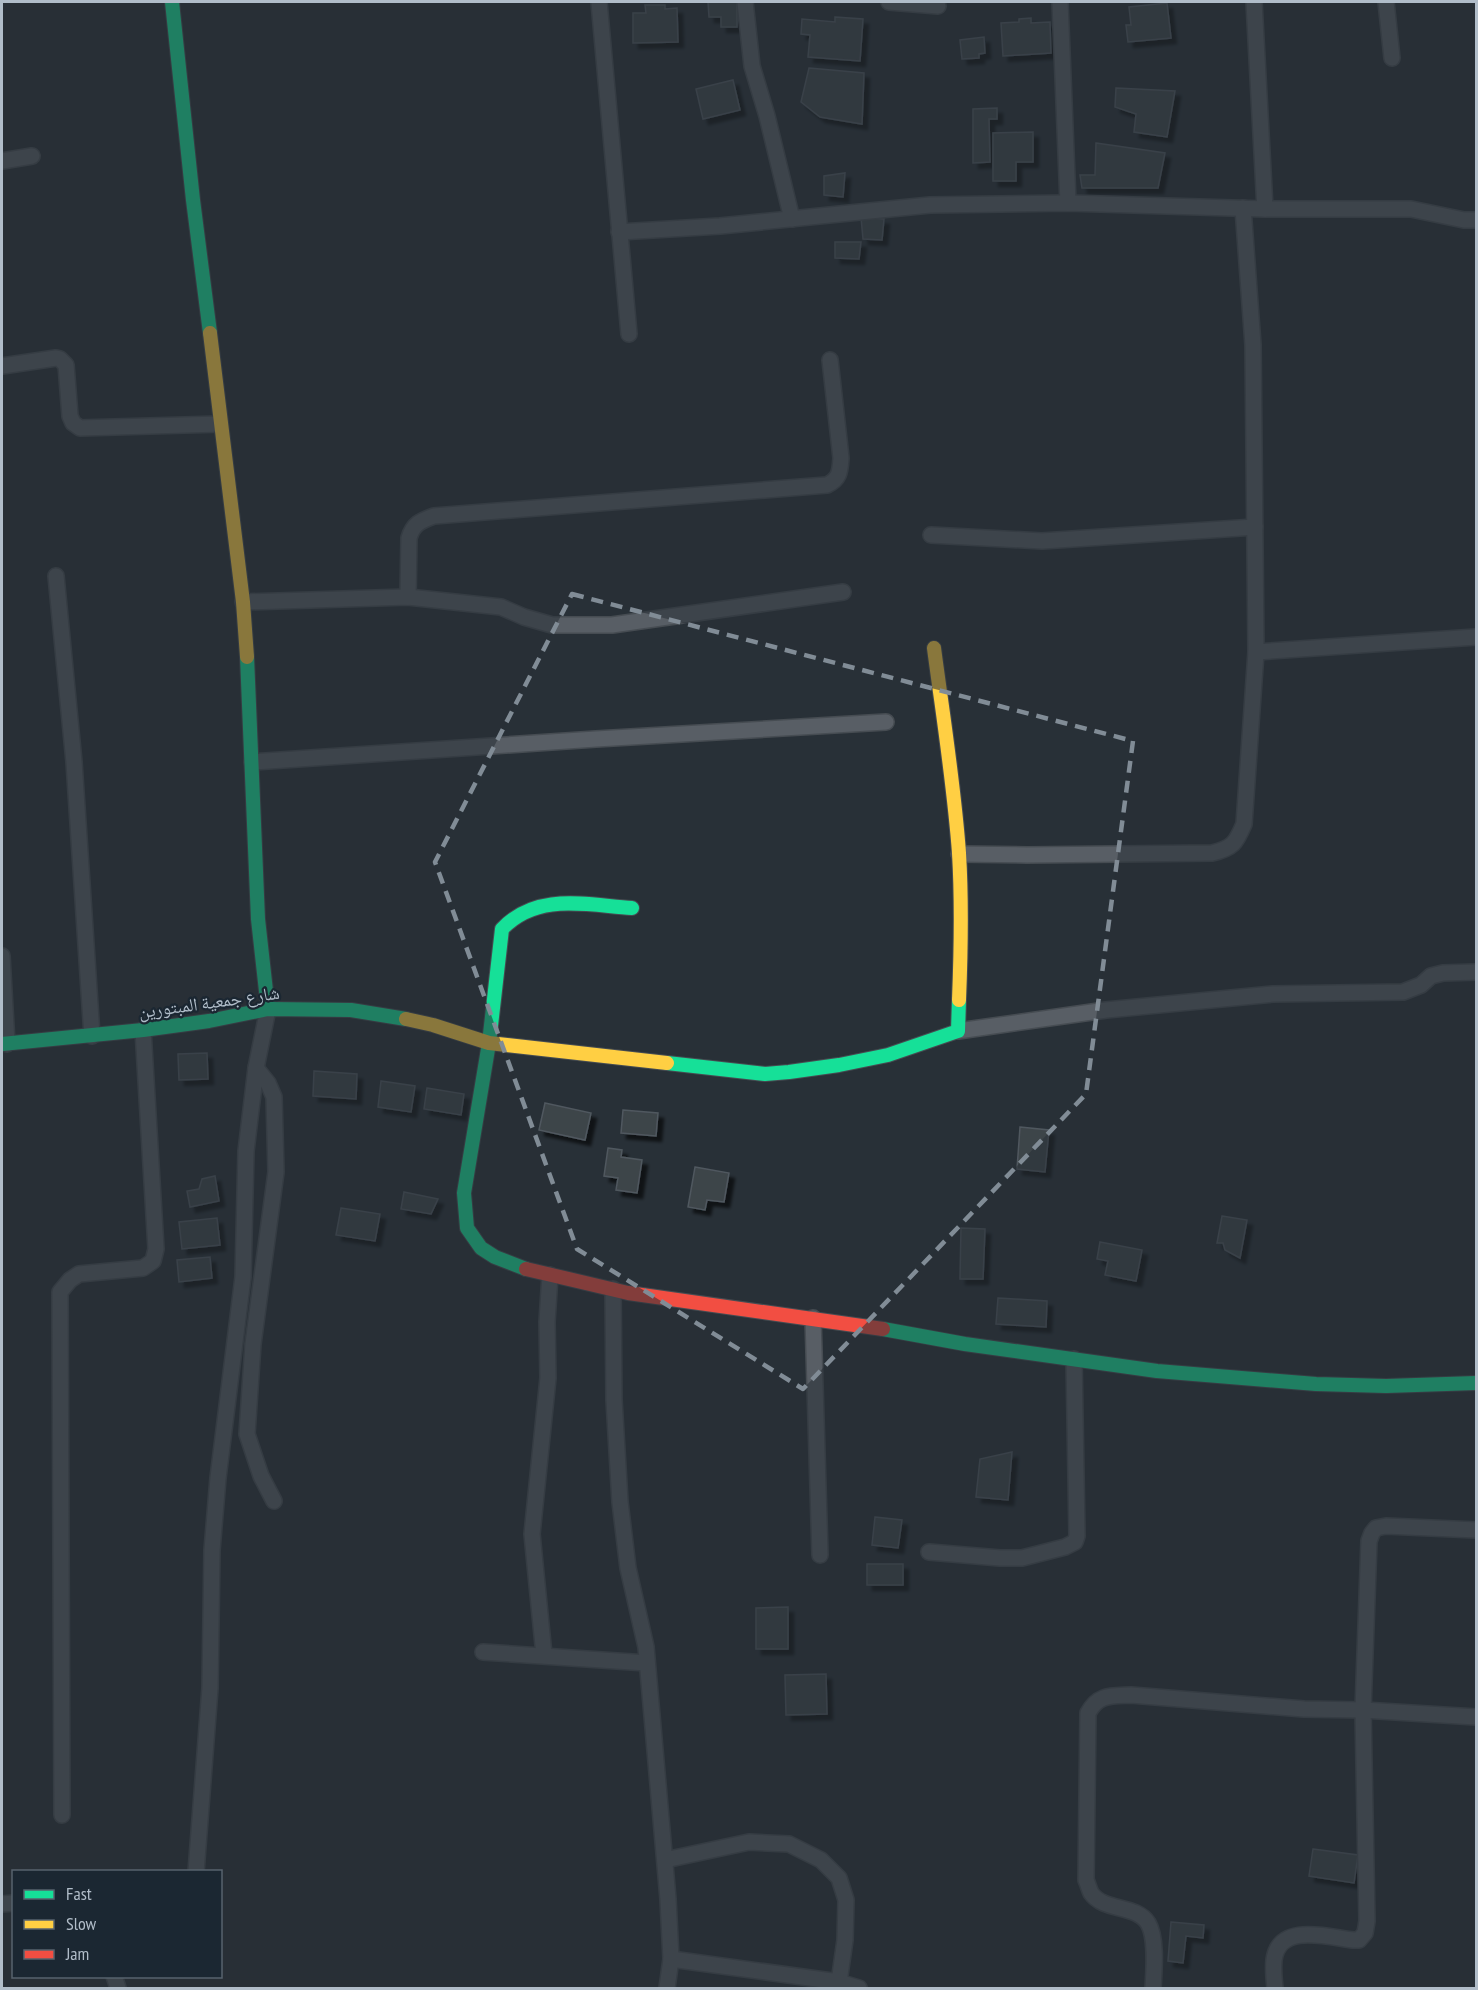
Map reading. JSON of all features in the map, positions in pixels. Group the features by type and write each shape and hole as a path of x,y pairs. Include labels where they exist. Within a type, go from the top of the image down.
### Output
{"street":[{"path":"172,2 178,71 243,603 258,919 268,1009 256,1068 246,1151 243,1276 218,1478 212,1550 210,1688 196,1870"},
{"path":"599,2 629,334"},
{"path":"745,2 752,66 767,116 792,219"},
{"path":"889,2 938,6"},
{"path":"1060,2 1068,203"},
{"path":"1254,2 1265,208"},
{"path":"1386,2 1392,58"},
{"path":"2,161 32,156"},
{"path":"619,231 792,219 930,206 1068,203 1243,208 1411,209 1464,220 1476,220"},
{"path":"959,854 1212,852 1224,850 1237,842 1244,824 1256,652 1253,345 1243,208"},
{"path":"2,366 56,358 63,362 66,365 70,416 73,423 80,428 220,424"},
{"path":"408,597 411,530 418,522 434,516 816,486 834,482 839,474 841,458 830,360"},
{"path":"931,535 1042,541 1255,527"},
{"path":"56,576 74,762 92,1036"},
{"path":"243,603 408,597 501,608 552,625 602,625 843,591"},
{"path":"1256,652 1476,637"},
{"path":"934,648 950,763 959,854 958,1031 1106,1010 1273,994 1403,992 1421,985 1431,976 1443,973 1476,972"},
{"path":"252,762 886,722"},
{"path":"632,908 547,903 520,911 508,920 502,929 489,1042 464,1193 467,1228 481,1248 495,1257 522,1268 628,1293 856,1324 965,1344 1157,1371 1316,1384 1386,1386 1476,1383"},
{"path":"2,956 4,1044"},
{"name":"شارع جمعية المبتورين","path":"4,1044 209,1022 268,1009 351,1010 372,1012 445,1028 489,1042 765,1074 802,1072 868,1059 925,1045 958,1031"},
{"path":"62,1815 60,1292 70,1280 79,1274 143,1268 153,1260 156,1249 143,1030"},
{"path":"256,1068 268,1083 274,1097 276,1172 253,1344 247,1434 261,1476 274,1501"},
{"path":"544,1655 532,1534 548,1378 547,1322 550,1275"},
{"path":"613,1289 614,1400 620,1502 628,1568 646,1647 664,1860 670,1959 667,1989"},
{"path":"813,1318 820,1555"},
{"path":"929,1552 1022,1558 1072,1545 1075,1542 1077,1536 1074,1359"},
{"path":"1275,1989 1276,1950 1289,1937 1300,1934 1359,1940 1365,1933 1367,1921 1363,1710 1369,1541 1372,1533 1376,1528 1386,1526 1476,1530"},
{"path":"483,1652 647,1663"},
{"path":"1154,1989 1154,1945 1148,1923 1136,1913 1098,1900 1086,1880 1088,1713 1093,1704 1107,1696 1131,1695 1304,1709 1363,1710 1476,1718"},
{"path":"664,1860 749,1842 789,1844 821,1860 839,1878 846,1900 845,1940 839,1982"},
{"path":"670,1959 839,1982 859,1989"}],"highlighted area":[{"path":"572,594 1133,741 1086,1094 803,1389 577,1249 435,862"}],"building":[{"path":"708,2 737,2 737,27 721,27 721,17 709,17"},
{"path":"1167,3 1171,38 1128,42 1126,25 1131,25 1129,7"},
{"path":"645,5 665,5 665,9 677,8 678,42 633,43 633,13 646,13"},
{"path":"835,17 863,19 860,61 808,57 810,35 801,34 802,19 835,22"},
{"path":"1031,18 1031,23 1050,22 1051,53 1003,56 1001,23 1019,22 1019,19"},
{"path":"984,37 985,53 979,54 979,58 962,59 960,40"},
{"path":"809,68 864,73 862,124 820,117 801,102"},
{"path":"733,80 740,110 703,119 696,89"},
{"path":"1116,88 1175,91 1167,137 1134,132 1136,114 1115,107"},
{"path":"997,108 997,119 989,119 990,162 973,163 973,109"},
{"path":"1033,132 1033,162 1016,162 1016,181 993,181 993,133"},
{"path":"1096,143 1165,153 1158,188 1082,188 1080,175 1095,175"},
{"path":"845,173 843,197 824,195 824,176"},
{"path":"861,217 884,219 882,240 863,239"},
{"path":"835,242 861,242 859,259 835,258"},
{"path":"207,1053 208,1079 179,1080 178,1054"},
{"path":"314,1071 357,1074 356,1099 313,1096"},
{"path":"381,1081 415,1086 411,1112 378,1107"},
{"path":"427,1088 464,1094 461,1115 424,1109"},
{"path":"545,1103 591,1113 585,1140 539,1130"},
{"path":"623,1110 658,1113 656,1136 621,1133"},
{"path":"1020,1127 1049,1130 1045,1172 1017,1169"},
{"path":"608,1148 622,1150 621,1157 642,1160 637,1193 616,1190 618,1178 604,1176"},
{"path":"695,1167 729,1173 724,1202 707,1200 705,1210 688,1207"},
{"path":"215,1176 219,1201 190,1207 187,1191 199,1189 202,1179"},
{"path":"404,1192 438,1199 431,1214 401,1209"},
{"path":"341,1208 380,1214 375,1241 336,1235"},
{"path":"1222,1216 1247,1220 1240,1258 1225,1250 1223,1243 1217,1243"},
{"path":"217,1218 220,1245 182,1249 179,1222"},
{"path":"961,1228 985,1229 983,1279 960,1279"},
{"path":"1100,1242 1142,1250 1136,1281 1105,1275 1108,1261 1097,1259"},
{"path":"210,1257 212,1278 179,1282 177,1260"},
{"path":"998,1298 1047,1301 1046,1327 996,1324"},
{"path":"1012,1452 1008,1500 976,1497 980,1459"},
{"path":"875,1517 902,1520 898,1548 872,1545"},
{"path":"867,1564 903,1564 903,1585 867,1585"},
{"path":"788,1607 788,1649 756,1649 756,1608"},
{"path":"826,1674 827,1714 786,1715 785,1675"},
{"path":"1313,1849 1358,1855 1354,1883 1309,1876"},
{"path":"1171,1922 1204,1925 1203,1938 1186,1936 1183,1963 1168,1961"}],"traffic: fast":[{"path":"172,2 210,333"},
{"path":"247,657 258,919 268,1009"},
{"path":"526,1269 495,1257 481,1248 467,1228 464,1193 489,1043 502,929 516,917 546,905 580,904 632,908"},
{"path":"667,1063 765,1074 839,1065 888,1055 958,1031 959,1000"},
{"path":"2,1044 143,1030 209,1021 268,1009 351,1010 406,1019"},
{"path":"883,1329 965,1344 1157,1371 1316,1384 1386,1386 1476,1383"}],"traffic: slow":[{"path":"210,333 243,602 247,657"},
{"path":"934,648 959,853 961,890 959,1000"},
{"path":"406,1019 489,1043 667,1063"}],"traffic: jam":[{"path":"526,1269 628,1293 883,1329"}]}
